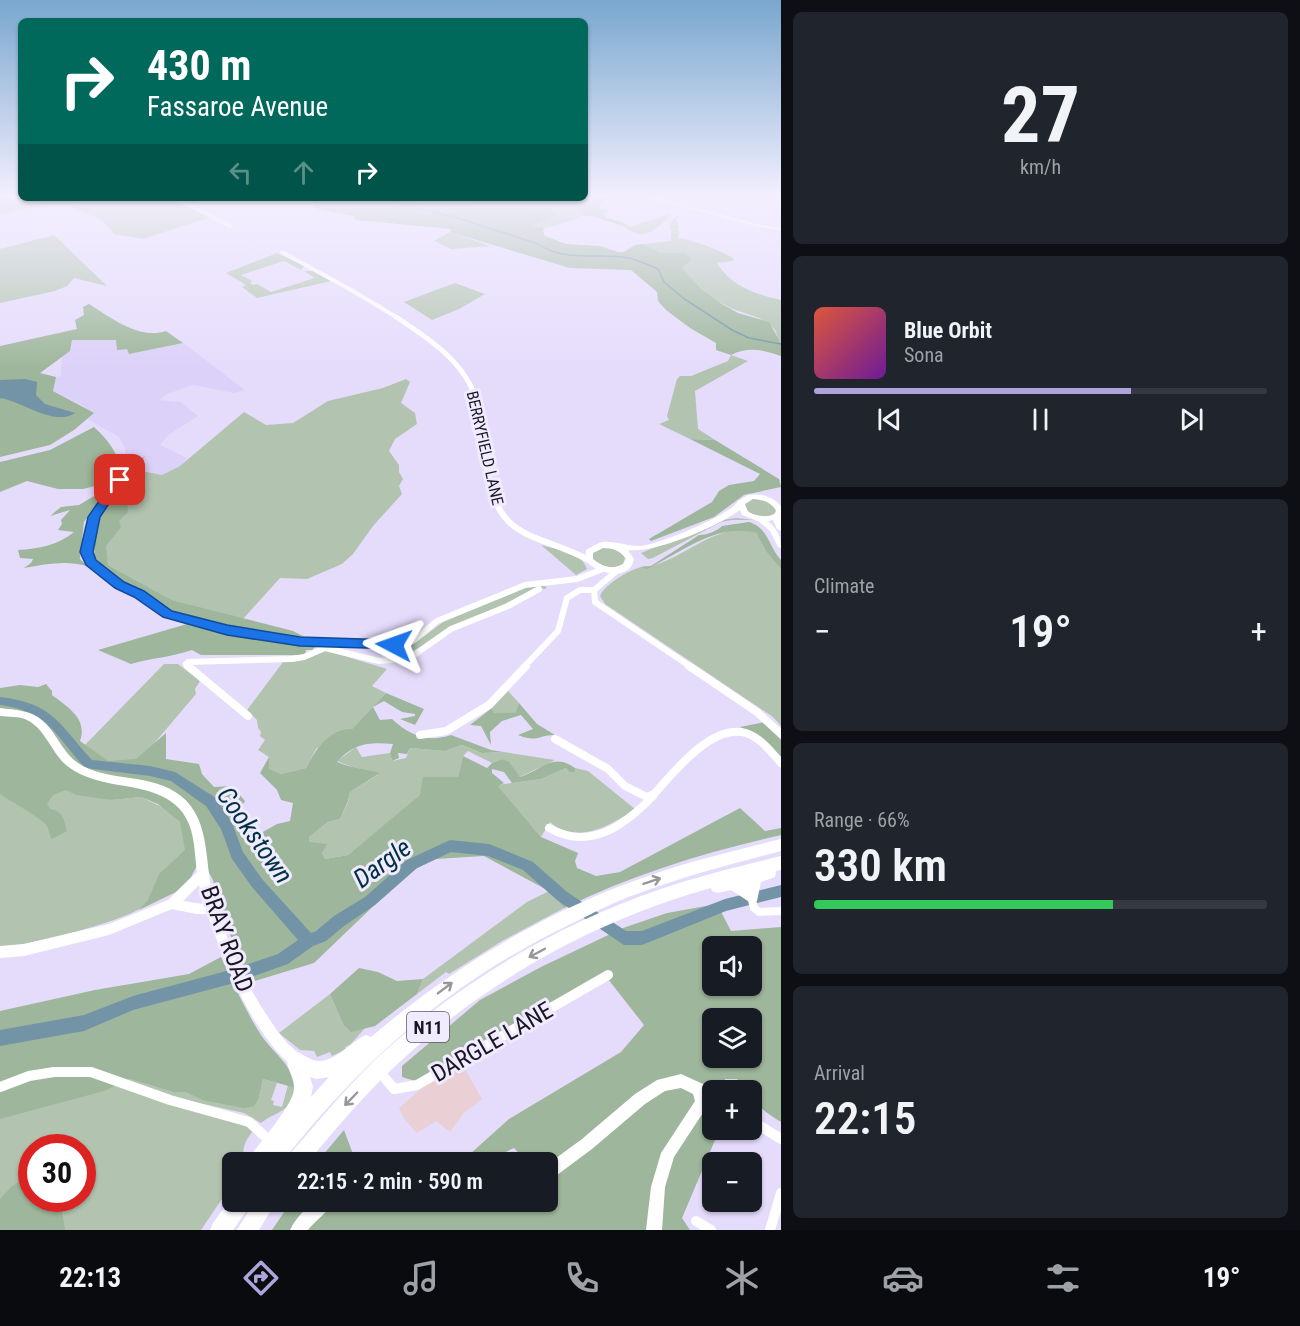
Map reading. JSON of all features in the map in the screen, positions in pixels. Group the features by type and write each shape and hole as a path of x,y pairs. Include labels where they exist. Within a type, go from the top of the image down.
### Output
{"highway":[{"name":"N11","path":"295,1060 311,1069 335,1067 465,973 530,935 634,887 685,870 781,845"},
{"name":"N11","path":"304,1152 378,1070 424,1029 469,995 519,963 589,927 657,897 781,863"},
{"path":"752,900 754,878 761,874 781,870"},
{"name":"N11","path":"629,909 644,910 729,883 740,886 752,900"},
{"name":"N11","path":"278,1152 344,1073 398,1023"},
{"path":"266,1152 296,1111 304,1092 303,1080 295,1060"},
{"name":"N11","path":"310,1152 323,1130"},
{"path":"213,1230 224,1212"},
{"path":"220,1230 234,1212"},
{"path":"247,1230 259,1212"},
{"path":"255,1230 267,1212"}],"street":[{"name":"BERRYFIELD LANE","path":"286,254 369,301 411,328 455,362 477,397 489,478 502,517 512,527 531,537 576,552 591,562"},
{"path":"129,466 94,517 87,552 90,562 120,585 139,594 167,614 227,630 300,641 394,645 408,643 437,621 525,585 578,579 627,566 630,559 641,549 728,516 740,506 743,500 751,497 765,498 779,509 781,528"},
{"path":"740,506 751,516"},
{"path":"761,519 779,509"},
{"path":"728,516 751,516 761,519 773,530 781,545"},
{"path":"576,552 602,545 641,549"},
{"path":"614,546 625,551 630,559"},
{"path":"589,575 591,562 589,552 593,548"},
{"path":"591,562 610,572"},
{"path":"610,572 594,590 595,602 757,712 781,734"},
{"path":"248,716 186,664 188,662 292,659 304,657 325,648 379,661 395,660 414,655 451,629 508,606 539,589"},
{"path":"420,735 449,730 489,705 558,631 567,598 580,590 594,590"},
{"path":"394,645 395,660"},
{"name":"BRAY ROAD","path":"0,712 24,714 36,719 62,754 79,768 109,778 139,782 159,789 189,812 199,836 203,873 211,908 241,984 274,1040 295,1060"},
{"path":"549,828 565,837 581,837 600,833 629,820 689,756 717,734 748,733 762,743 781,763"},
{"path":"555,739 608,769 634,792 647,797 654,794"},
{"path":"172,904 203,873"},
{"path":"752,900 759,912 781,911"},
{"path":"0,952 24,950 109,928 172,904 182,904 201,911 211,908"},
{"name":"DARGLE LANE","path":"378,1070 394,1089 417,1085 608,975"},
{"path":"0,1087 29,1076 54,1072 91,1072 170,1100 249,1122 273,1143"},
{"path":"558,1166 640,1099 662,1085 681,1081 698,1089 703,1102 668,1153 657,1187 654,1230"},
{"path":"762,1127 781,1138"},
{"path":"770,1230 781,1193"},
{"path":"298,1230 314,1212"},
{"path":"696,1221 711,1230"}],"shaded area":[{"path":"72,340 116,340 130,354 183,343 245,390 234,393 193,385 167,394 159,400 181,402 198,416 168,435 160,445 187,458 180,466 162,475 126,466 125,448 119,437 80,415 78,412 85,407 52,390 56,377 61,376 62,355 70,351"},
{"path":"461,1062 482,1099 464,1113 450,1132 436,1121 417,1133 405,1120 399,1108 431,1080"}],"green space":[{"path":"0,254 74,254 107,286 74,278 67,286 55,291 0,303"},
{"path":"273,254 280,254 304,266 301,270 284,261 241,275 252,281 250,283 253,285 257,284 271,292 315,278 304,271 314,271 331,281 257,298 242,287 246,285 226,273"},
{"path":"525,254 687,254 692,259 682,268 702,289 738,313 769,322 781,343 781,356 756,350 731,355 716,350 716,343 690,328 666,310 658,301 657,292 631,270 570,268"},
{"path":"685,254 726,254 734,259 717,263 737,284 753,292 781,300 781,343 775,330 765,321 725,305 702,288 682,268"},
{"path":"455,283 485,294 459,309 432,320 404,302"},
{"path":"89,304 126,326 146,333 166,331 183,343 129,354 127,349 117,350 116,340 72,340 70,351 40,373 56,377 53,391 94,413 74,430 50,445 0,457 0,346 77,329 75,320 84,315 83,307"},
{"path":"731,355 748,361 695,391 698,429 715,440 690,439 659,424 669,420 667,416 677,379 680,376 691,376 728,361"},
{"path":"406,379 410,382 401,403 415,413 417,424 395,439 389,451 399,465 399,472 403,479 399,486 402,494 373,526 353,554 342,564 307,579 280,578 243,619 172,600 108,565 105,546 133,469 162,475 180,466 244,412 266,425 293,423 328,401 383,388"},
{"path":"94,427 116,454 118,475 103,484 83,489 58,489 27,481 0,492 0,462 50,450"},
{"path":"690,439 715,440 779,479 781,487 744,495 714,517 651,541 649,539 712,502 719,491 729,485 754,481 760,474"},
{"path":"145,456 137,468 142,478 127,497 128,512 119,521 121,527 106,546 108,565 172,600 293,631 305,637 256,633 221,627 188,617 165,607 122,581 100,563 94,556 95,532 102,513 123,480"},
{"path":"111,486 84,522 80,559 87,566 64,563 24,568 33,559 20,558 18,550 48,546 74,532 58,530 62,524 61,520 70,510 50,516 61,507 79,505"},
{"path":"753,499 766,501 775,507 776,512 763,517 751,513 744,506 746,502"},
{"path":"736,518 754,520 721,522 653,558 648,559 641,553 721,520"},
{"path":"749,522 765,533 781,560 781,569 767,553 756,533 742,531 715,535 647,569 641,567 651,566 699,535 705,535 722,526"},
{"path":"741,529 756,533 767,553 781,569 781,726 773,717 605,604 600,596 618,578 630,571 666,561 717,535"},
{"path":"541,545 580,558 587,569 576,575"},
{"path":"605,547 621,553 625,558 623,564 607,567 592,559 593,552"},
{"path":"540,585 547,587 545,589 536,588 407,654 401,656 399,654 400,648 414,644 443,622 526,587"},
{"path":"187,624 306,646 317,645 312,650 306,650 305,655 201,655 192,650 131,664 98,650"},
{"path":"325,650 387,669 372,686 386,693 352,729 316,749 306,768 281,774 268,769 269,757 258,750 265,740 260,736 257,720 247,710 283,662 306,659"},
{"path":"164,664 178,664 200,681 195,689 196,694 140,760 106,765 81,749"},
{"path":"46,684 52,691 52,695 70,709 79,720 82,733 80,741 108,761 136,759 166,733 166,759 199,764 202,774 214,787 232,786 245,801 237,814 245,817 261,833 277,824 290,821 293,803 281,800 277,790 260,773 269,757 269,769 281,774 306,768 324,741 337,732 352,729 386,693 424,709 415,725 400,719 415,716 415,714 402,712 384,701 373,707 380,720 392,719 419,736 434,738 451,735 491,750 504,752 482,753 462,745 445,751 410,748 407,754 398,753 399,758 392,761 390,753 393,744 377,743 356,747 337,762 380,773 350,792 340,819 328,822 309,837 309,842 327,844 322,853 325,859 348,855 420,795 423,777 458,777 463,756 487,768 502,759 509,762 520,777 553,762 560,762 575,768 575,772 570,772 566,768 541,779 512,783 504,772 492,769 492,773 504,783 498,786 541,837 578,853 575,861 577,868 596,876 620,872 740,808 765,831 781,828 781,835 643,874 564,908 549,891 484,856 436,859 409,872 314,963 248,983 216,896 213,880 201,858 191,877 176,892 139,910 148,900 159,874 185,850 180,822 158,804 141,797 111,800 76,795 66,790 53,795 47,804 50,809 60,814 67,831 52,839 44,823 0,794 0,688 20,685 38,687"},
{"path":"508,691 519,703 515,713 494,713 492,708"},
{"path":"519,703 537,724 555,735 534,739 518,735 533,729 521,715 502,721 490,732 491,745 481,726 470,725 492,708 494,713 515,713"},
{"path":"765,722 781,740 781,757 765,741 740,727"},
{"path":"462,745 482,753 504,752 555,760 520,777 502,759 492,763 468,751 463,756 458,777 421,795 348,855 325,859 322,853 309,842 309,837 328,822 340,819 350,792 379,774 337,761 356,747 362,757 390,753 392,761 406,758 410,748 445,751"},
{"path":"566,768 575,772 575,768 588,771 635,809 605,826 582,833 560,829 550,822 541,837 497,785 541,779"},
{"path":"0,786 61,786 111,800 141,797 164,808 180,822 189,850 155,894 133,913 50,938 0,946"},
{"path":"549,891 564,908 502,941 449,974 446,972 417,994 423,979 527,902"},
{"path":"717,904 731,931 781,927 781,1122 762,1109 762,1080 702,1080 702,1140 715,1140 710,1152 702,1152 702,1171 682,1218 690,1230 272,1230 284,1212 558,1212 558,1152 518,1152 514,1148 506,1152 472,1152 509,1119 621,1052 644,1025 604,974 415,1081 402,1077 402,1066 480,1000 541,967 623,928 667,913"},
{"path":"221,957 255,1026 291,1072 296,1088 263,1079 259,1098 254,1106 244,1108 202,1100 185,1092 173,1092 129,1079 104,1091 0,1119 0,1011 95,990 189,974"},
{"path":"359,968 378,972 397,981 423,979 417,994 375,1026 351,1032 343,1024 330,994"},
{"path":"330,994 343,1024 353,1031 365,1028 350,1045 345,1047 346,1049 332,1056 330,1052 317,1057 314,1051 300,1050 279,1033"},
{"path":"129,1079 173,1092 185,1092 202,1100 259,1098 263,1079 277,1083 271,1100 274,1101 273,1105 282,1107 288,1085 296,1088 288,1106 261,1123 244,1113 181,1099 124,1080"},
{"path":"117,1083 240,1123 254,1130 248,1137 244,1152 222,1152 222,1199 201,1230 0,1230 0,1114"},
{"path":"344,1130 352,1152 325,1152"},
{"path":"18,1182 18,1212 62,1212 65,1230 0,1230 0,1199"}],"water":[{"path":"25,379 37,382 36,395 45,404 75,413 58,417 48,415 0,398 0,380"}],"waterway":[{"path":"565,254 622,257 658,269 664,282 683,298 732,330 749,338 781,344"},
{"name":"Cookstown","path":"0,701 17,703 42,713 52,721 89,765 150,771 175,777 211,802 227,827 237,855 257,883 308,941"},
{"name":"Dargle","path":"308,941 321,936 370,901 412,864 450,846 489,850 528,866 562,896 624,938 642,938 725,905 781,891"},
{"name":"Dargle","path":"0,1038 84,1023 133,1003 234,976 283,959 308,941"}],"route":[{"path":"120,480 94,517 87,552 90,562 120,585 139,594 167,614 227,630 300,641 394,645"}]}
